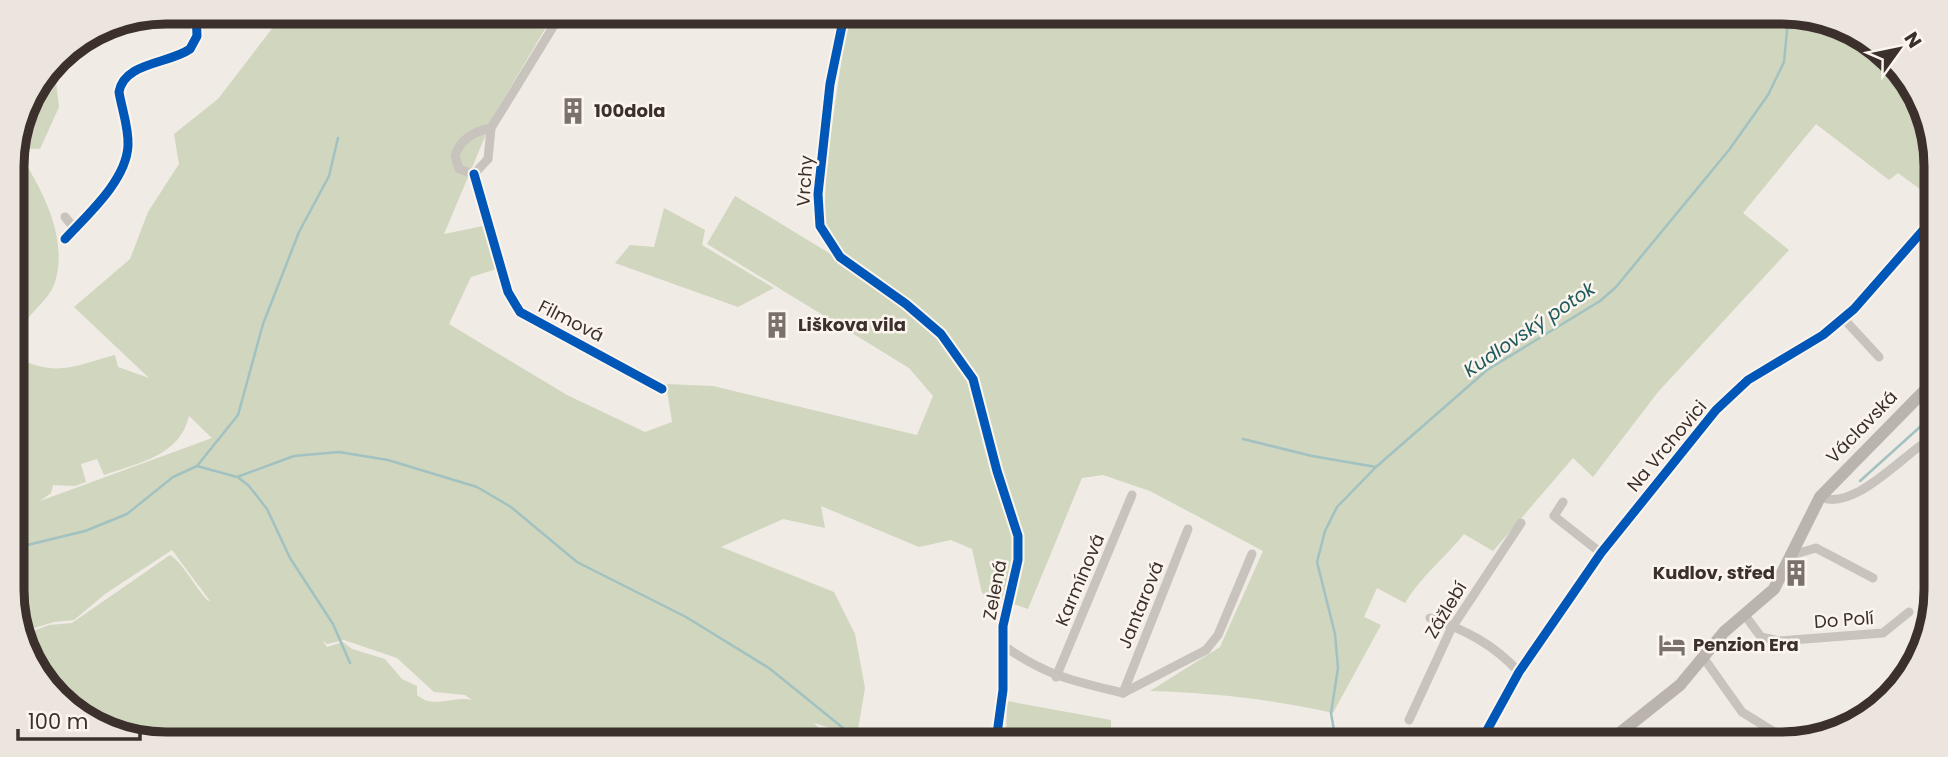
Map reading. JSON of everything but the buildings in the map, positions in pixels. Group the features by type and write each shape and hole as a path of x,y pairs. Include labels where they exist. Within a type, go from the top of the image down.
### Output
{"street":[{"path":"65,239 107,190 126,157 128,142 120,97 121,84 137,70 190,49 197,36 197,25"},
{"name":"Filmová","path":"474,174 488,159 491,128 554,25"},
{"name":"Vrchy","path":"842,25 830,84 818,194 820,226 840,257 906,304 941,334 969,369"},
{"name":"Filmová","path":"474,174 459,169 456,164 457,150 472,134 491,128"},
{"name":"Filmová","path":"474,174 508,292 520,312 662,389"},
{"path":"65,217 75,229"},
{"name":"Na Vrchovici","path":"1486,732 1519,672 1601,553 1716,410 1748,380 1823,335 1843,318 1924,229"},
{"path":"1843,318 1879,357"},
{"name":"Zelená","path":"969,369 1018,536 1018,561 1006,610 1002,699 997,732"},
{"name":"Václavská","path":"1621,732 1680,685 1744,614 1773,589 1820,497 1924,391"},
{"path":"1820,497 1833,500 1854,494 1924,443"},
{"name":"Karmínová","path":"1056,677 1132,495"},
{"path":"1563,502 1554,516 1601,553"},
{"name":"Zážlebí","path":"1409,720 1454,626 1521,523"},
{"name":"Jantarová","path":"1123,692 1188,529"},
{"path":"1792,555 1816,548 1873,578"},
{"path":"1004,646 1035,668 1056,677 1123,692 1206,650 1218,635 1252,554"},
{"name":"Do Polí","path":"1744,614 1757,633 1770,641 1883,633 1909,612"},
{"path":"1430,618 1454,626 1497,649 1519,672"},
{"path":"1703,657 1742,712 1774,732"}],"green space":[{"path":"1782,24 1810,27 1845,39 1864,51 1864,84 1897,84 1900,87 1906,98 1904,105 1911,108 1921,138 1924,192 1898,173 1889,180 1816,124 1743,213 1789,250 1658,392 1593,477 1573,458 1493,551 1464,534 1405,603 1377,588 1364,617 1381,625 1333,713 1242,698 1150,691 1220,647 1263,551 1150,491 1103,475 1082,478 1028,609 982,593 972,549 951,540 919,547 821,506 825,528 783,519 721,547 834,592 855,634 865,688 858,732 844,732 814,723 823,732 157,732 121,725 87,709 48,670 31,632 49,625 72,623 170,555 210,601 172,550 105,594 74,620 54,622 30,629 24,591 25,361 42,367 64,368 115,355 118,367 149,378 74,307 130,259 148,212 179,164 174,134 218,99 275,25 548,25 495,113 444,234 493,224 506,266 471,277 449,324 567,395 645,432 672,422 666,384 713,386 917,435 933,396 909,368 707,244 735,196 834,256 843,251 824,222 827,159 847,25","holes":["189,416 212,438 40,501 51,493 53,485 75,486 86,482 81,464 97,459 104,475 156,456 177,440","322,640 327,644 344,640 397,658 434,692 465,695 472,700 437,702 423,699 417,695 417,686 402,679 385,659 352,649 343,642 327,647"]},
{"path":"56,78 59,107 40,149 26,148 29,129 43,95"},
{"path":"25,163 47,204 57,236 58,269 52,290 25,322"},
{"path":"664,208 705,230 702,245 774,288 738,307 615,263 630,245 654,247"},
{"path":"1007,701 1111,720 1111,732 1006,732"}],"waterway":[{"name":"Kudlovský potok","path":"1334,732 1331,713 1338,668 1335,634 1317,562 1325,531 1337,507 1376,467 1487,370 1600,301 1616,287 1729,150 1768,95 1784,62 1788,25"},
{"path":"197,466 238,415 263,324 299,232 329,176 338,138"},
{"path":"1860,481 1924,423"},
{"path":"1243,439 1312,456 1376,467"},
{"path":"24,546 85,531 127,514 173,477 197,466 237,477 294,456 339,452 388,460 477,487 511,507 577,562 686,617 769,668 843,728"},
{"path":"239,478 267,509 290,558 333,624 350,663"}],"cycle path":[{"path":"65,239 104,197 126,159 127,132 119,92 123,82 138,69 190,49 197,36 197,25"},
{"path":"842,25 830,84 818,194 820,226 840,257 906,304 941,334 973,379 997,471 1018,536 1018,560 1003,626 1003,690 997,732"},
{"path":"474,174 508,292 520,312 662,389"},
{"path":"1486,732 1519,672 1601,553 1716,410 1748,380 1823,335 1854,309 1924,229"}],"place":[{"name":"100dola","path":"573,111"},
{"name":"Liškova vila","path":"777,325"},
{"name":"Kudlov, střed","path":"1796,573"},
{"name":"Penzion Era","path":"1672,645"}]}
